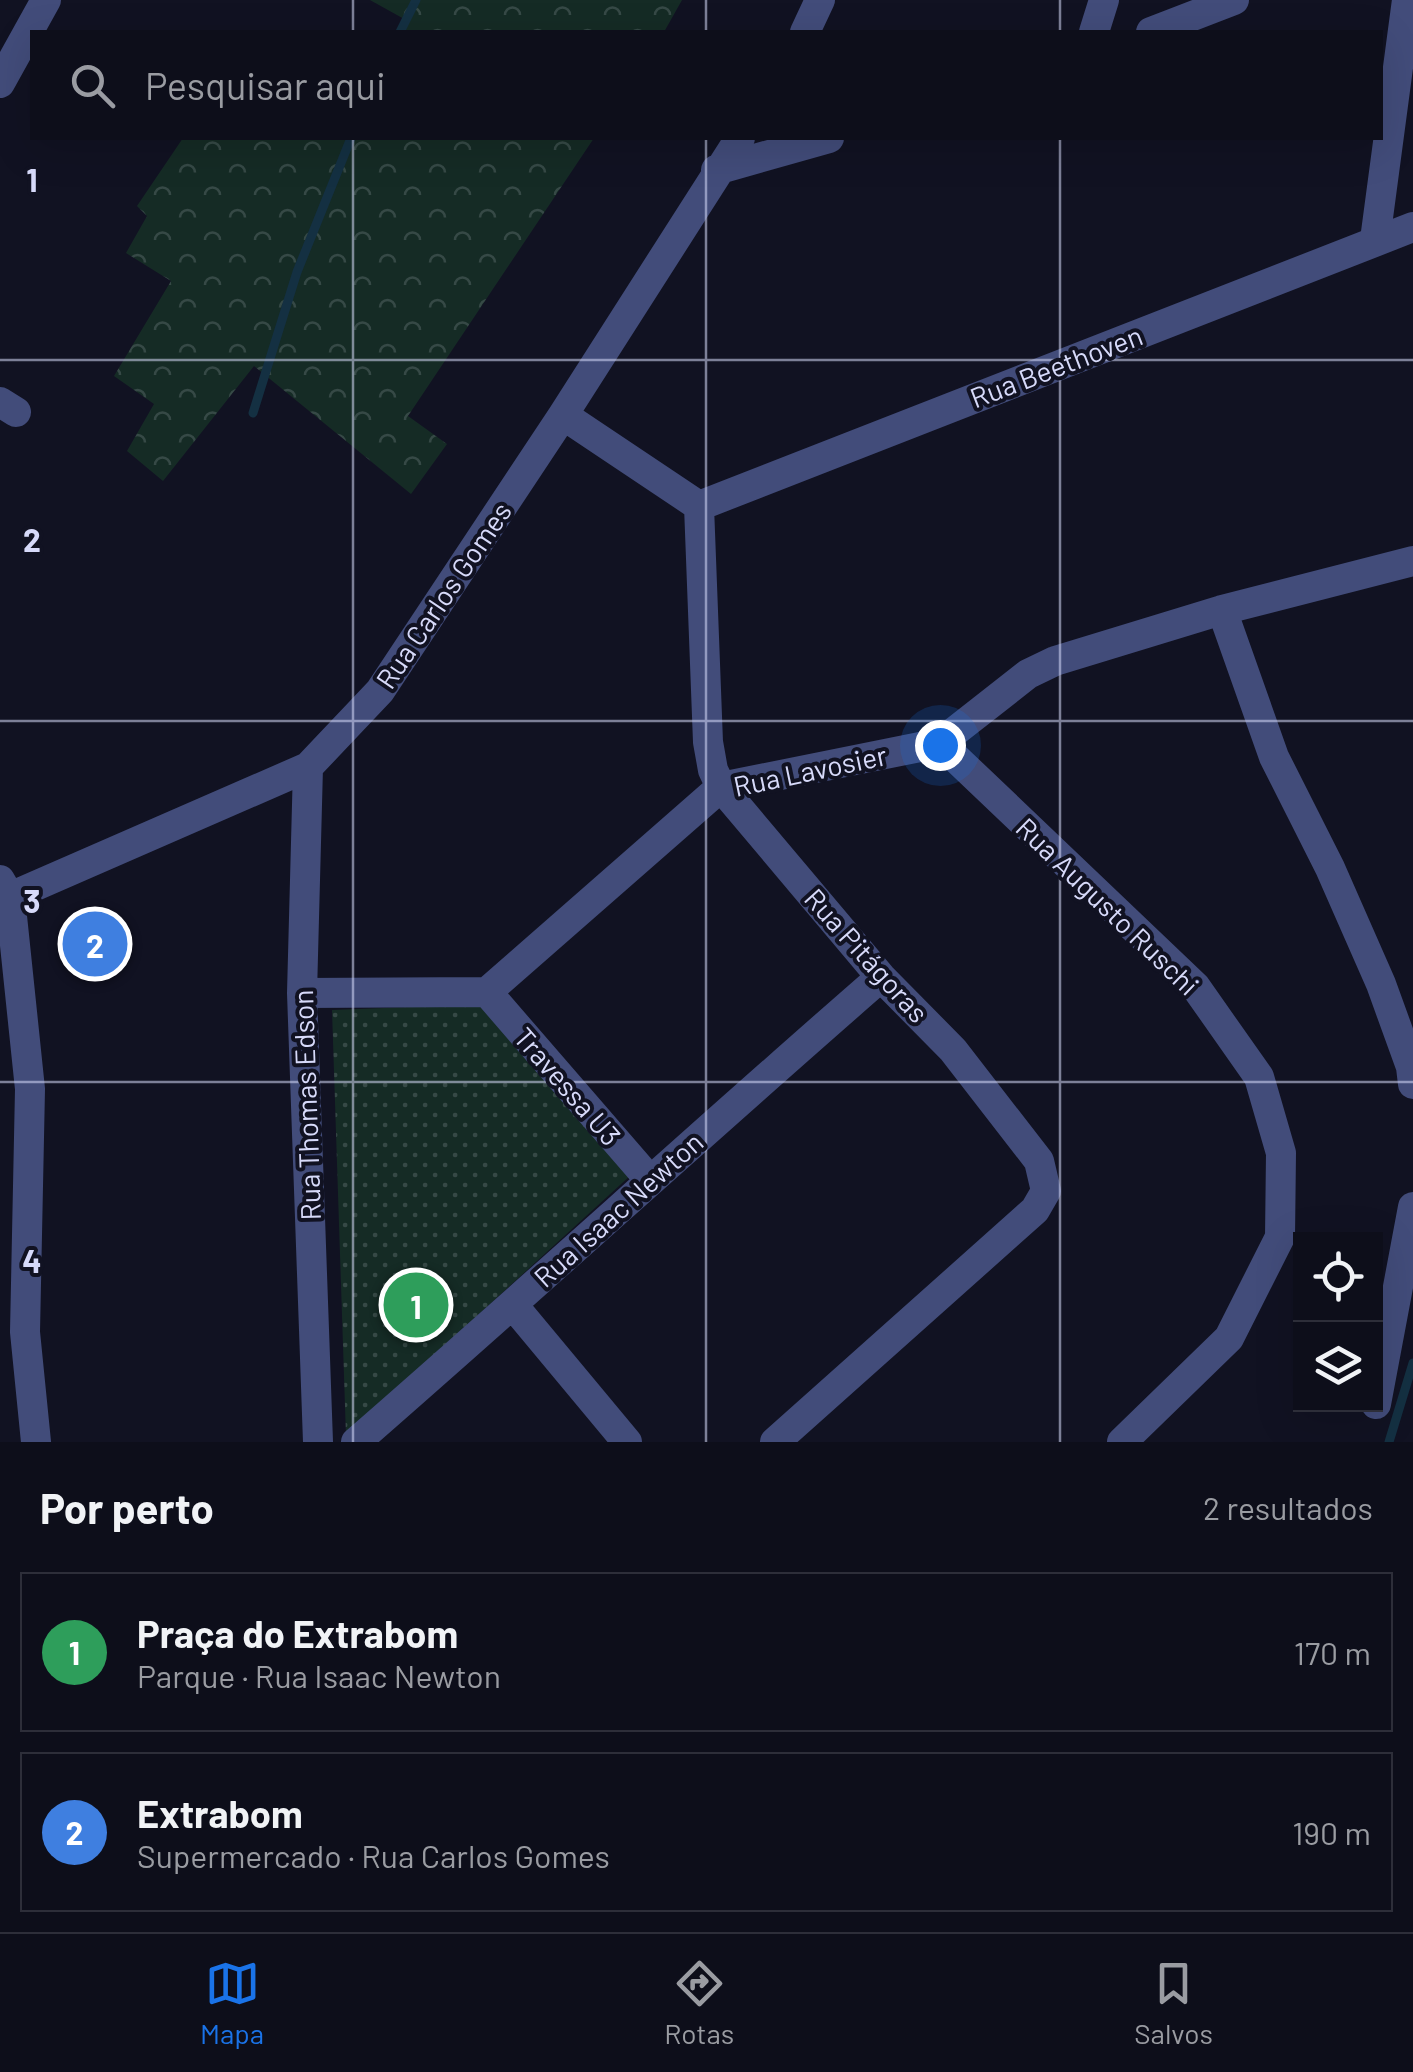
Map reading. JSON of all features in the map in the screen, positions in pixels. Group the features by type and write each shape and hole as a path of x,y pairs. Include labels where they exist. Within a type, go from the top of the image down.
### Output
{"street":[{"path":"0,84 46,0"},
{"path":"805,30 820,0"},
{"path":"1095,30 1104,0"},
{"path":"1155,30 1234,0"},
{"path":"1375,240 1407,0"},
{"name":"Rua Carlos Gomes","path":"5,888 308,767 380,691 738,140"},
{"path":"716,170 822,140"},
{"name":"Rua Beethoven","path":"699,506 1413,226"},
{"path":"563,415 699,506"},
{"name":"Rua Pitágoras","path":"699,506 708,742 721,787 881,977 953,1050 1039,1161 1046,1191 1035,1210 775,1442"},
{"name":"Rua Lavosier","path":"487,992 721,787 940,743 1028,674 1055,660 1222,610 1413,561"},
{"path":"1222,610 1274,757 1330,868 1381,984 1413,1084"},
{"name":"Rua Augusto Ruschi","path":"940,743 1195,986 1259,1077 1282,1153 1280,1237 1230,1338 1122,1442"},
{"name":"Rua Thomas Edson","path":"308,767 302,993 318,1442"},
{"path":"5,888 30,1089 12,1333 36,1442"},
{"name":"Rua Isaac Newton","path":"356,1442 513,1305 648,1179 881,977"},
{"path":"302,993 487,992"},
{"name":"Travessa U3","path":"487,992 648,1179"},
{"path":"1383,1364 1413,1207"},
{"path":"513,1305 627,1442"}],"green space":[{"path":"370,0 682,0 665,30 400,30 406,20"},
{"path":"182,140 593,140 408,416 447,444 411,494 254,366 163,481 127,451 154,404 114,376 171,281 126,253 147,216 137,206"},
{"path":"489,1004 632,1174 346,1436 332,1010"}],"waterway":[{"path":"401,30 416,0"},
{"path":"253,413 297,272 350,140"},
{"path":"1389,1442 1413,1363"}],"place":[{"name":"Extrabom","path":"95,944"},
{"name":"Praça do Extrabom","path":"416,1305"}]}
